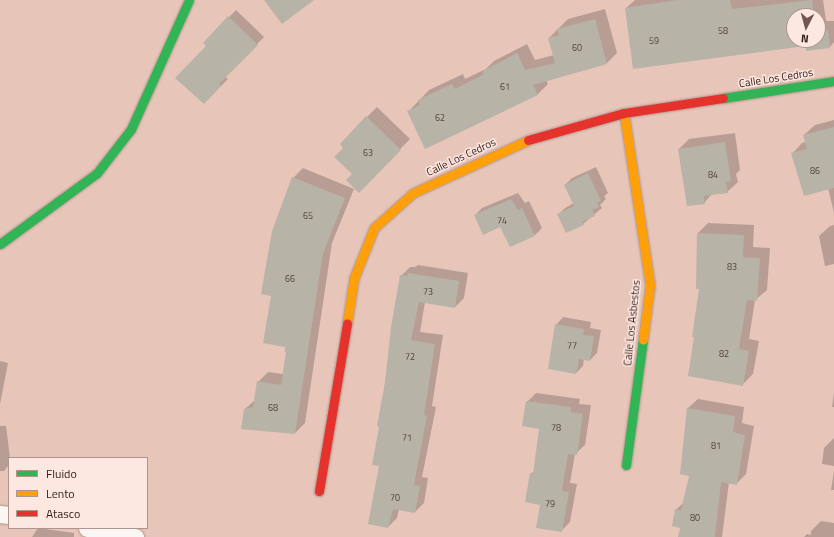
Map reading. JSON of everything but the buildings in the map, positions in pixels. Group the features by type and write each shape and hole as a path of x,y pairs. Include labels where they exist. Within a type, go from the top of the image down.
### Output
{"street":[{"path":"0,244 97,173 131,129 189,0"},
{"name":"Calle Los Cedros","path":"319,491 354,278 374,228 413,192 520,142 624,113 834,81"},
{"name":"Calle Los Asbestos","path":"624,113 650,285 626,465"},
{"path":"92,529 135,537"}],"traffic: fast":[{"path":"0,244 97,173 131,129 189,0"},
{"path":"723,98 834,81"},
{"path":"626,465 643,340"}],"traffic: slow":[{"path":"624,113 650,285 643,340"},
{"path":"347,323 354,278 374,228 413,193 528,140"}],"traffic: jam":[{"path":"528,140 624,113 723,98"},
{"path":"319,491 347,323"}]}
